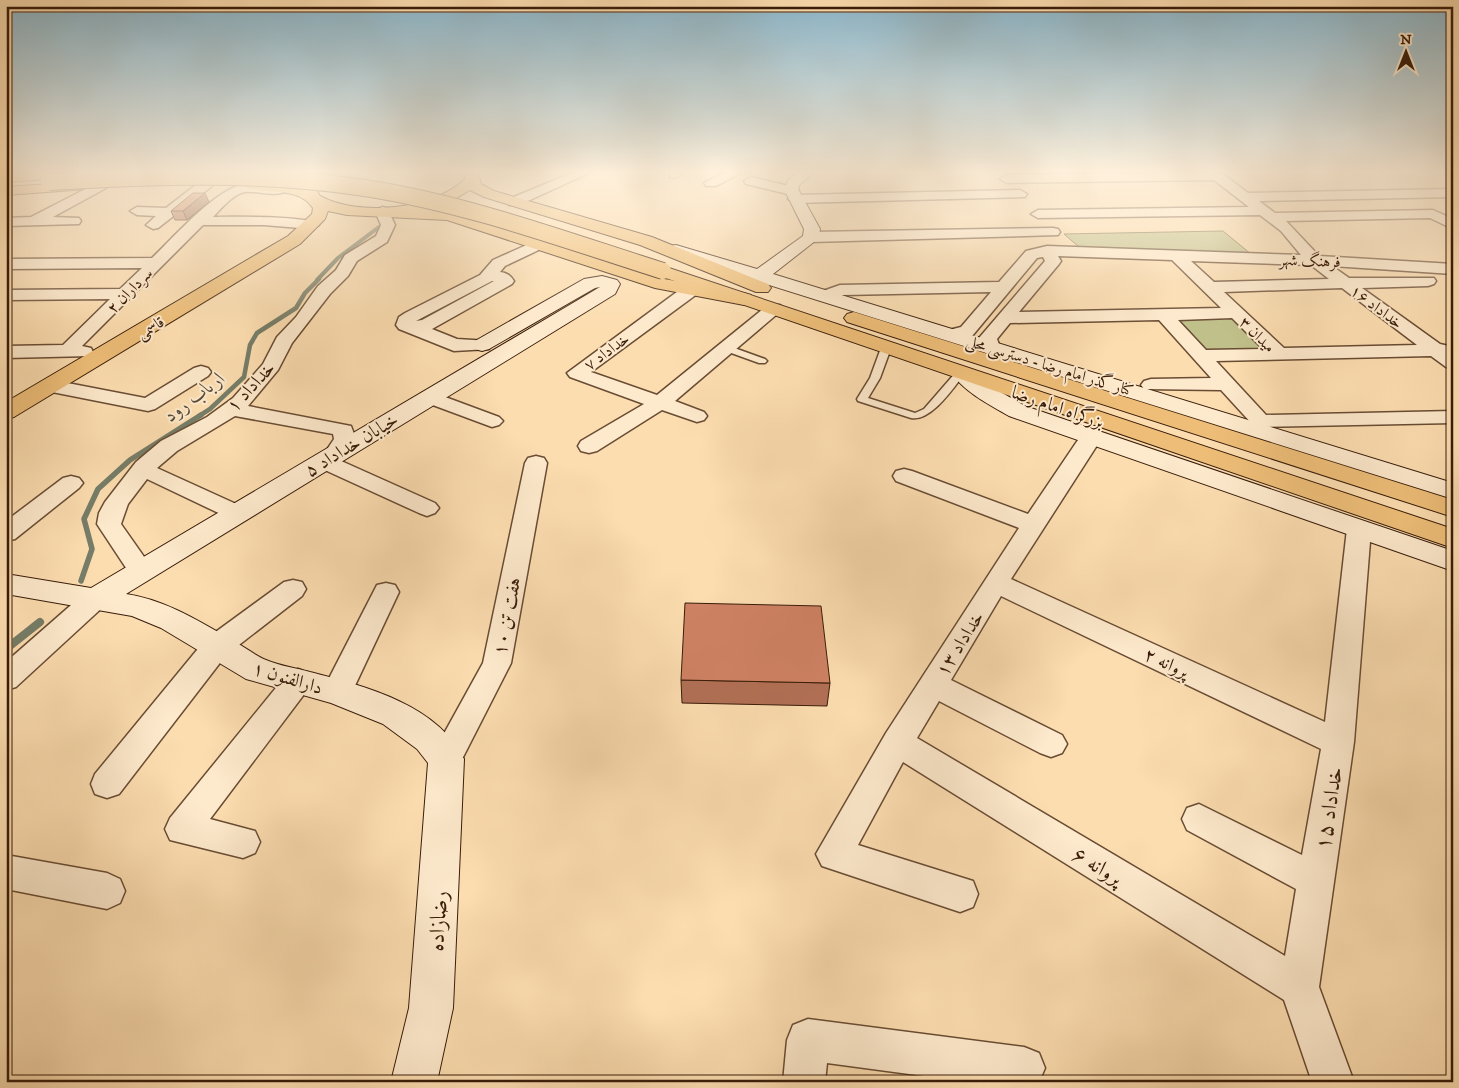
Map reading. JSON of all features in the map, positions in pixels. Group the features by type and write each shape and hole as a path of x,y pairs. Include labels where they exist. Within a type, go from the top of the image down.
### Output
{"main road":[{"path":"294,240 339,223"},
{"path":"473,223 540,244 663,271"},
{"path":"510,223 663,271"},
{"path":"535,223 663,271 691,290 755,288 806,244 811,237 812,229 809,223"},
{"name":"کنار گذر امام رضا - دسترسی محلی","path":"584,223 646,241 755,288 826,296 1453,491"},
{"path":"294,240 312,225"},
{"name":"قاسمی","path":"6,412 294,240"},
{"name":"بزرگراه امام رضا","path":"663,271 755,288 858,319 1453,509"},
{"name":"خیابان خداداد ۵","path":"94,599 625,280 663,271"},
{"path":"482,345 590,283 598,281 609,283 611,286 608,290"},
{"name":"بزرگراه امام رضا","path":"755,288 774,309 1453,539"},
{"path":"858,319 937,337 1060,374 1115,385"},
{"path":"482,345 505,352"},
{"name":"کنار گذر امام رضا - دسترسی محلی","path":"962,374 988,395 1009,407 1453,561"},
{"name":"دارالفنون ۱","path":"6,584 146,610 172,620 257,670 337,692 395,714 429,739 446,759"},
{"name":"رضازاده","path":"414,1082 431,1008 446,759"}],"street":[{"name":"سرداران ۲","path":"68,350 197,223"},
{"path":"285,223 312,225"},
{"name":"خداداد ۱","path":"141,571 111,528 110,518 113,507 144,467 169,446 232,409 268,370 287,338 302,322 324,290 342,273 349,260 377,243 384,236 387,223"},
{"path":"951,335 967,331 1032,254 1046,251 1057,239 1045,223"},
{"name":"خداداد ۱۶","path":"1279,223 1290,231 1314,260 1444,350 1453,362"},
{"path":"811,237 1053,232"},
{"path":"482,345 454,345 404,323 407,319 486,278 499,263 540,244"},
{"path":"991,347 987,340 1053,261 1046,251"},
{"name":"فرهنگ شهر","path":"1046,251 1314,260 1453,269"},
{"path":"1176,255 1237,313"},
{"path":"6,264 156,263"},
{"path":"1210,287 1453,280"},
{"path":"826,296 840,290 1004,287"},
{"name":"خداداد ۷","path":"691,290 576,372 697,416"},
{"path":"6,294 125,294"},
{"path":"589,446 661,402 774,309"},
{"name":"میدان ۳","path":"1005,318 1237,313 1279,354"},
{"path":"1164,314 1260,421 1453,418"},
{"path":"6,352 68,350 102,355"},
{"path":"1279,354 1444,350"},
{"name":"میدان ۳","path":"1202,356 1279,354"},
{"path":"52,386 148,405 201,372"},
{"path":"1151,384 1226,384"},
{"path":"429,397 492,421"},
{"path":"232,409 343,431 345,439 330,457 427,508"},
{"name":"خداداد ۱۳","path":"960,894 834,854 896,742 1033,524 1092,436"},
{"name":"هفت تن ۱۰","path":"446,759 498,663 536,463"},
{"path":"155,474 238,513"},
{"path":"904,476 1033,524"},
{"path":"6,533 71,483"},
{"name":"خداداد ۱۵","path":"1333,1082 1299,987 1338,742 1359,529"},
{"name":"پروانه ۲","path":"996,583 1338,742"},
{"path":"107,784 216,646 293,589"},
{"path":"337,692 386,592"},
{"path":"6,679 94,599"},
{"path":"244,842 182,829 298,681"},
{"path":"932,684 1051,744"},
{"name":"پروانه ۶","path":"896,742 1299,987"},
{"path":"1199,819 1316,881"},
{"path":"6,872 107,891"},
{"path":"804,1082 808,1040 1024,1068"}],"lane":[{"path":"726,348 762,361"},
{"path":"886,348 874,378 862,399 915,416 928,411 962,374"}],"green space":[{"path":"1223,231 1251,254 1079,247 1064,234"},
{"path":"1232,318 1264,349 1207,350 1178,319"}],"building":[{"path":"685,603 821,606 830,683 681,680"}],"waterway":[{"name":"ارباب رود","path":"317,280 338,258 379,227"},
{"name":"ارباب رود","path":"199,416 210,409 244,377 250,345 257,333 296,308 305,293 319,279"},
{"name":"ارباب رود","path":"81,581 92,549 84,519 98,489 130,460 201,415"},
{"name":"ارباب رود","path":"6,649 40,622"}]}
